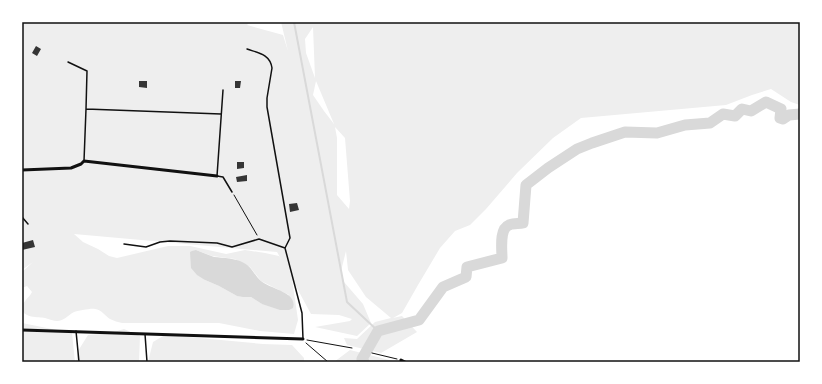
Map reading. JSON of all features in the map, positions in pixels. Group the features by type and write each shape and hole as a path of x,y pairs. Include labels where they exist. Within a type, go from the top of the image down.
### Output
{"street":[{"path":"22,170 71,168 81,164 84,161 217,176"},
{"path":"22,330 303,339"}],"lane":[{"path":"247,49 266,56 271,63 272,68 267,107 290,238 285,248 302,313 303,339"},
{"path":"68,62 87,71 84,161"},
{"path":"223,90 217,176 223,177 232,192"},
{"path":"86,109 221,114"},
{"path":"22,217 28,224"},
{"path":"124,244 146,247 160,242 170,241 217,243 232,247 259,239 285,248"},
{"path":"76,331 79,362"},
{"path":"145,334 146,362"}],"path":[{"path":"232,192 259,239"},
{"path":"303,339 352,348"},
{"path":"303,339 328,362"},
{"path":"372,353 403,361"}],"shaded area":[{"path":"22,22 250,22 247,25 283,35 288,51 281,22 800,22 800,105 791,102 771,89 726,105 581,118 553,138 517,173 470,225 455,231 440,248 402,313 393,318 402,316 417,332 381,353 347,345 344,338 357,339 375,322 391,318 366,297 348,270 346,251 341,271 344,282 363,304 371,323 357,336 315,327 350,321 352,319 339,315 311,314 292,279 298,320 294,334 260,331 219,323 122,323 114,321 100,311 93,309 74,312 64,319 56,321 31,316 25,314 23,311 23,304 32,292 27,286 22,288 22,272 33,262 22,270","holes":["313,27 315,78 306,53 305,39","316,81 334,124 324,111 313,95","335,127 345,138 350,201 349,209 337,195 337,138","74,234 277,252 281,259 279,256 245,250 226,254 190,246 168,246 117,258 109,256 83,242","196,250 212,256 235,259 250,267 261,281 289,295 262,304 251,297 237,296 205,280"]},
{"path":"196,250 214,257 241,261 249,267 265,284 291,298 293,308 289,310 280,310 262,304 251,297 237,296 205,280 197,275 191,268 190,252"},
{"path":"22,323 72,333 75,362 22,362"},
{"path":"124,329 140,336 139,362 76,362 78,351 88,335 111,333"},
{"path":"163,336 292,345 304,358 304,362 148,362 153,342"},
{"path":"350,350 397,362 334,362"}],"building":[{"path":"36,46 41,49 37,56 32,53"},
{"path":"139,81 147,81 147,88 139,87"},
{"path":"235,81 241,81 240,88 235,88"},
{"path":"237,162 244,162 244,168 237,169"},
{"path":"247,175 247,181 237,182 236,177"},
{"path":"297,203 299,210 290,212 289,204"},
{"path":"33,240 35,247 22,250 22,243"}],"waterway":[{"path":"294,22 347,302 378,331"},
{"path":"364,362 362,359 378,331 419,320 443,287 466,277 467,267 502,258 502,235 506,227 512,224 523,223 526,185 548,168 577,149 625,132 657,133 685,125 710,123 723,114 735,116 742,109 751,111 766,102 781,109 780,118 783,119 789,115 800,114"}]}
